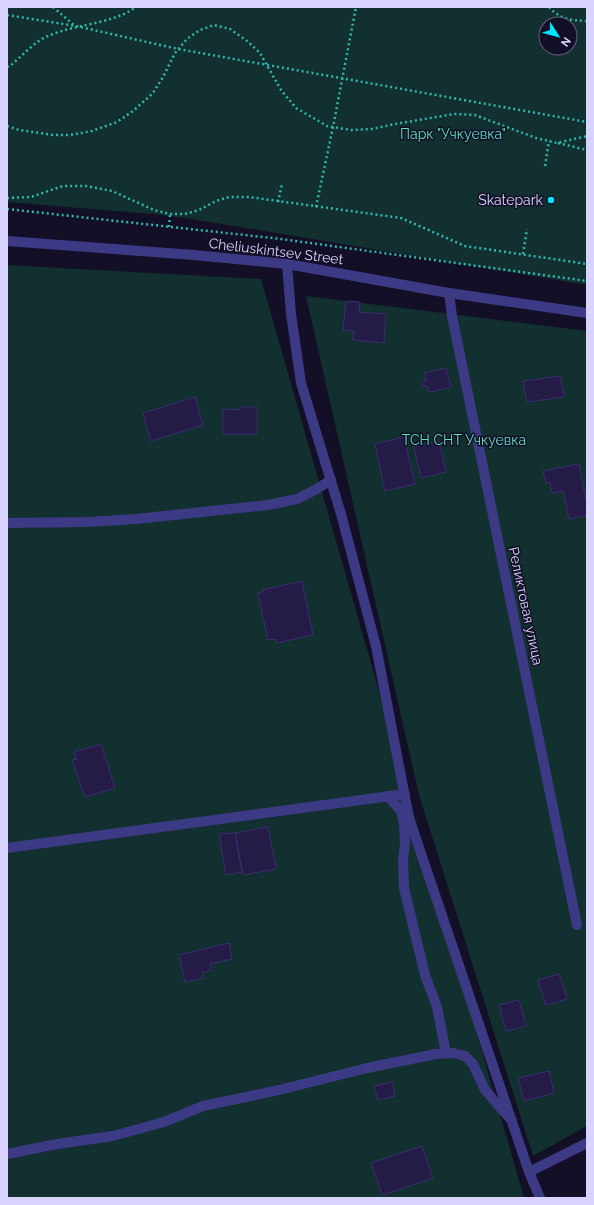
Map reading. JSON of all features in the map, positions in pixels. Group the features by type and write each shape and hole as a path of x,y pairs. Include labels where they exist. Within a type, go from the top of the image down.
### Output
{"street":[{"name":"Cheliuskintsev Street","path":"7,241 194,255 287,264 449,293 587,313"},
{"path":"287,264 291,314 300,383 341,514 376,646 409,818 529,1172 540,1198"},
{"name":"Реликтовая улица","path":"449,293 452,316 577,925"},
{"path":"7,523 88,522 136,519 268,505 297,498 315,490 331,480"},
{"path":"7,848 405,794"},
{"path":"388,796 401,811 404,824 404,888 425,975 436,1007 446,1053"},
{"path":"7,1154 57,1144 113,1136 164,1122 203,1106 279,1090 367,1068 453,1052 465,1056 473,1064 485,1090 512,1121"},
{"path":"529,1172 587,1143"}],"path":[{"path":"53,7 76,26"},
{"path":"7,67 47,36 76,26 112,18 136,7"},
{"path":"316,207 334,127 356,7"},
{"path":"549,7 556,14 564,18 587,21"},
{"path":"7,16 76,26 178,49 587,122"},
{"path":"7,126 19,130 53,135 70,135 92,131 117,122 133,111 153,93 178,49 187,39 214,25 230,29 247,41 260,53 281,90 296,108 327,126 351,130 372,129 454,114 475,115 536,138 587,150"},
{"path":"557,143 587,136"},
{"path":"545,166 549,141"},
{"path":"278,202 282,184"},
{"path":"7,198 31,197 63,186 86,186 112,191 154,210 170,214 185,214 200,210 216,201 229,198 249,198 402,218 465,246 587,264"},
{"path":"7,209 289,240 587,281"},
{"path":"169,227 170,214"},
{"path":"523,254 526,229"}],"green space":[{"name":"Парк \"Учкуевка\"","path":"7,7 587,7 587,285 186,218 7,202"},
{"path":"7,265 261,279 524,1198 7,1198"},
{"name":"ТСН СНТ Учкуевка","path":"306,296 587,331 587,1126 533,1156 419,795"}],"building":[{"path":"346,301 360,302 359,312 386,314 384,343 353,340 354,331 343,330"},
{"path":"446,368 451,387 429,392 428,387 422,385 422,382 426,381 424,373"},
{"path":"560,376 564,397 527,402 523,381"},
{"path":"195,397 203,425 151,441 143,413"},
{"path":"240,407 257,407 257,434 223,434 223,409 239,410"},
{"path":"404,437 415,484 385,491 375,444"},
{"path":"439,441 446,472 421,478 414,447"},
{"path":"579,464 587,506 587,515 569,519 563,491 552,493 550,482 546,483 543,471"},
{"path":"302,581 313,635 277,643 276,639 268,640 258,593 263,592 262,590"},
{"path":"101,744 115,788 85,797 72,760 77,759 74,752"},
{"path":"268,827 276,869 243,875 235,833"},
{"path":"235,833 242,872 226,875 219,834"},
{"path":"229,943 232,959 210,964 211,970 202,973 203,978 185,982 179,955"},
{"path":"559,974 567,999 546,1005 538,980"},
{"path":"519,1000 526,1026 506,1031 499,1005"},
{"path":"549,1071 554,1093 524,1101 518,1078"},
{"path":"392,1082 395,1096 378,1100 374,1086"},
{"path":"422,1146 433,1178 382,1195 371,1163"}],"place":[{"name":"Skatepark","path":"551,200"}]}
